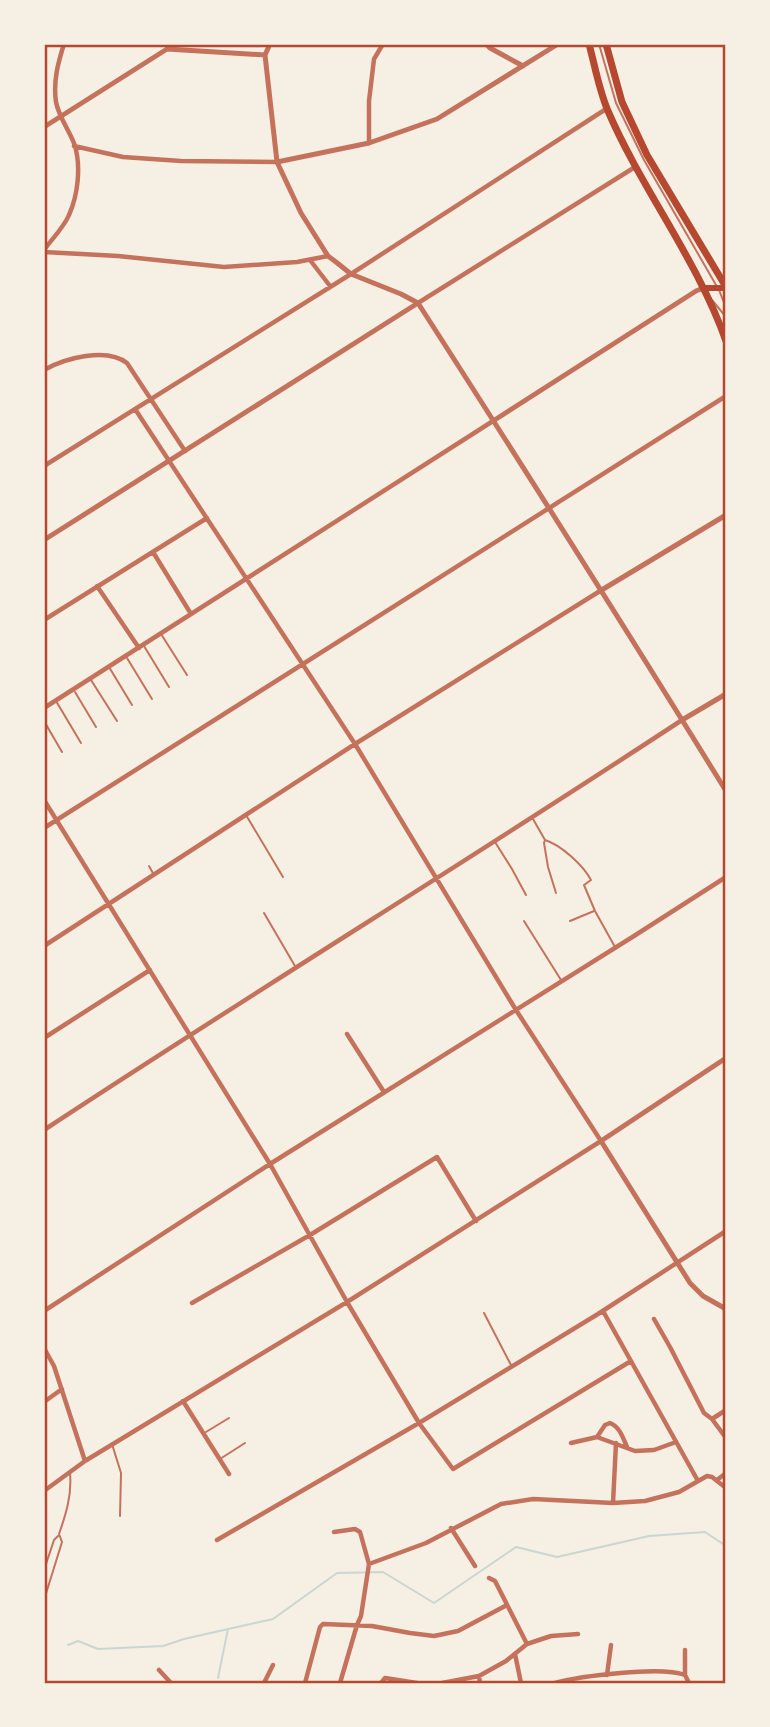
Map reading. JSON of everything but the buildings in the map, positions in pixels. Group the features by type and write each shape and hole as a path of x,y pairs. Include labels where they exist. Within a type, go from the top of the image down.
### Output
{"main road":[{"path":"589,44 607,108 635,167 703,288 726,341"},
{"path":"606,44 622,102 647,155 723,288 703,288"}],"street":[{"path":"44,251 69,217 78,170 74,146 60,116 54,86 64,44"},
{"path":"270,44 265,55 277,162 301,213 328,256 351,274 418,303 550,508 726,791"},
{"path":"369,143 369,101 374,59 383,44"},
{"path":"486,44 523,66"},
{"path":"74,146 123,157 277,162 369,143 437,119 558,44"},
{"path":"44,127 168,47 265,55"},
{"path":"44,467 351,274 607,108"},
{"path":"44,540 635,167"},
{"path":"44,251 223,267 296,262 328,256"},
{"path":"310,260 330,286"},
{"path":"44,708 703,288"},
{"path":"44,370 54,364 94,355 120,358 127,363 185,451"},
{"path":"44,828 726,396"},
{"path":"135,409 355,744 516,1010 690,1283 704,1296 726,1309 726,1361"},
{"path":"44,946 355,744 726,515"},
{"path":"44,620 207,518"},
{"path":"153,552 191,614"},
{"path":"97,586 141,647"},
{"path":"44,1130 190,1034 726,694"},
{"path":"44,800 270,1164 419,1423 453,1469 631,1361"},
{"path":"44,1311 270,1164 726,877"},
{"path":"44,1038 150,970"},
{"path":"348,1034 384,1092"},
{"path":"44,1490 112,1444 476,1221 726,1058"},
{"path":"192,1303 437,1157 476,1221"},
{"path":"217,1540 419,1423 603,1311 726,1231"},
{"path":"603,1311 698,1481"},
{"path":"654,1319 704,1413 726,1438"},
{"path":"44,1348 54,1366 85,1461"},
{"path":"44,1402 62,1389"},
{"path":"183,1401 229,1474"},
{"path":"712,1419 726,1410"},
{"path":"597,1437 605,1425 610,1423 619,1430 627,1447"},
{"path":"571,1443 597,1437 635,1451 654,1450 676,1442"},
{"path":"613,1503 616,1444"},
{"path":"717,1480 726,1473"},
{"path":"369,1564 426,1543 501,1504 533,1499 645,1502 680,1492 704,1477 712,1476 726,1488"},
{"path":"451,1528 475,1566"},
{"path":"334,1532 355,1529 360,1532 369,1564 361,1616 340,1683"},
{"path":"489,1578 495,1581 527,1644"},
{"path":"305,1683 323,1624 372,1626 434,1636 458,1631 507,1605"},
{"path":"442,1683 479,1676 506,1661 527,1644 551,1636 578,1634"},
{"path":"607,1675 611,1645"},
{"path":"685,1650 685,1675 689,1683"},
{"path":"515,1654 522,1683"},
{"path":"264,1683 273,1665"},
{"path":"159,1670 171,1683"},
{"path":"555,1683 575,1678 654,1672 685,1675"},
{"path":"479,1676 480,1683"},
{"path":"381,1683 385,1678 417,1683"}],"lane":[{"path":"599,44 617,103 644,160 723,288 726,308"},
{"path":"703,288 726,317"},
{"path":"161,634 187,675"},
{"path":"141,647 169,687"},
{"path":"126,656 152,699"},
{"path":"109,667 132,705"},
{"path":"91,678 117,720"},
{"path":"73,690 96,727"},
{"path":"56,700 81,743"},
{"path":"44,721 62,752"},
{"path":"246,815 284,877"},
{"path":"532,818 545,840 548,867 556,893"},
{"path":"545,840 563,849 587,872 591,880 584,885 615,948"},
{"path":"495,842 526,895"},
{"path":"149,866 154,875"},
{"path":"570,921 595,911"},
{"path":"264,913 296,968"},
{"path":"524,921 561,981"},
{"path":"484,1313 512,1366"},
{"path":"203,1434 229,1418"},
{"path":"219,1459 246,1443"},
{"path":"112,1444 121,1473 120,1516"},
{"path":"44,1570 68,1508 70,1472"},
{"path":"44,1600 62,1542 59,1534"}],"shaded area":[{"path":"181,44 263,44 260,48"}],"waterway":[{"path":"68,1645 78,1641 98,1649 163,1646 273,1619 337,1573 383,1572 434,1603 516,1547 557,1557 649,1536 705,1532 726,1546"},
{"path":"218,1678 228,1629"}]}
